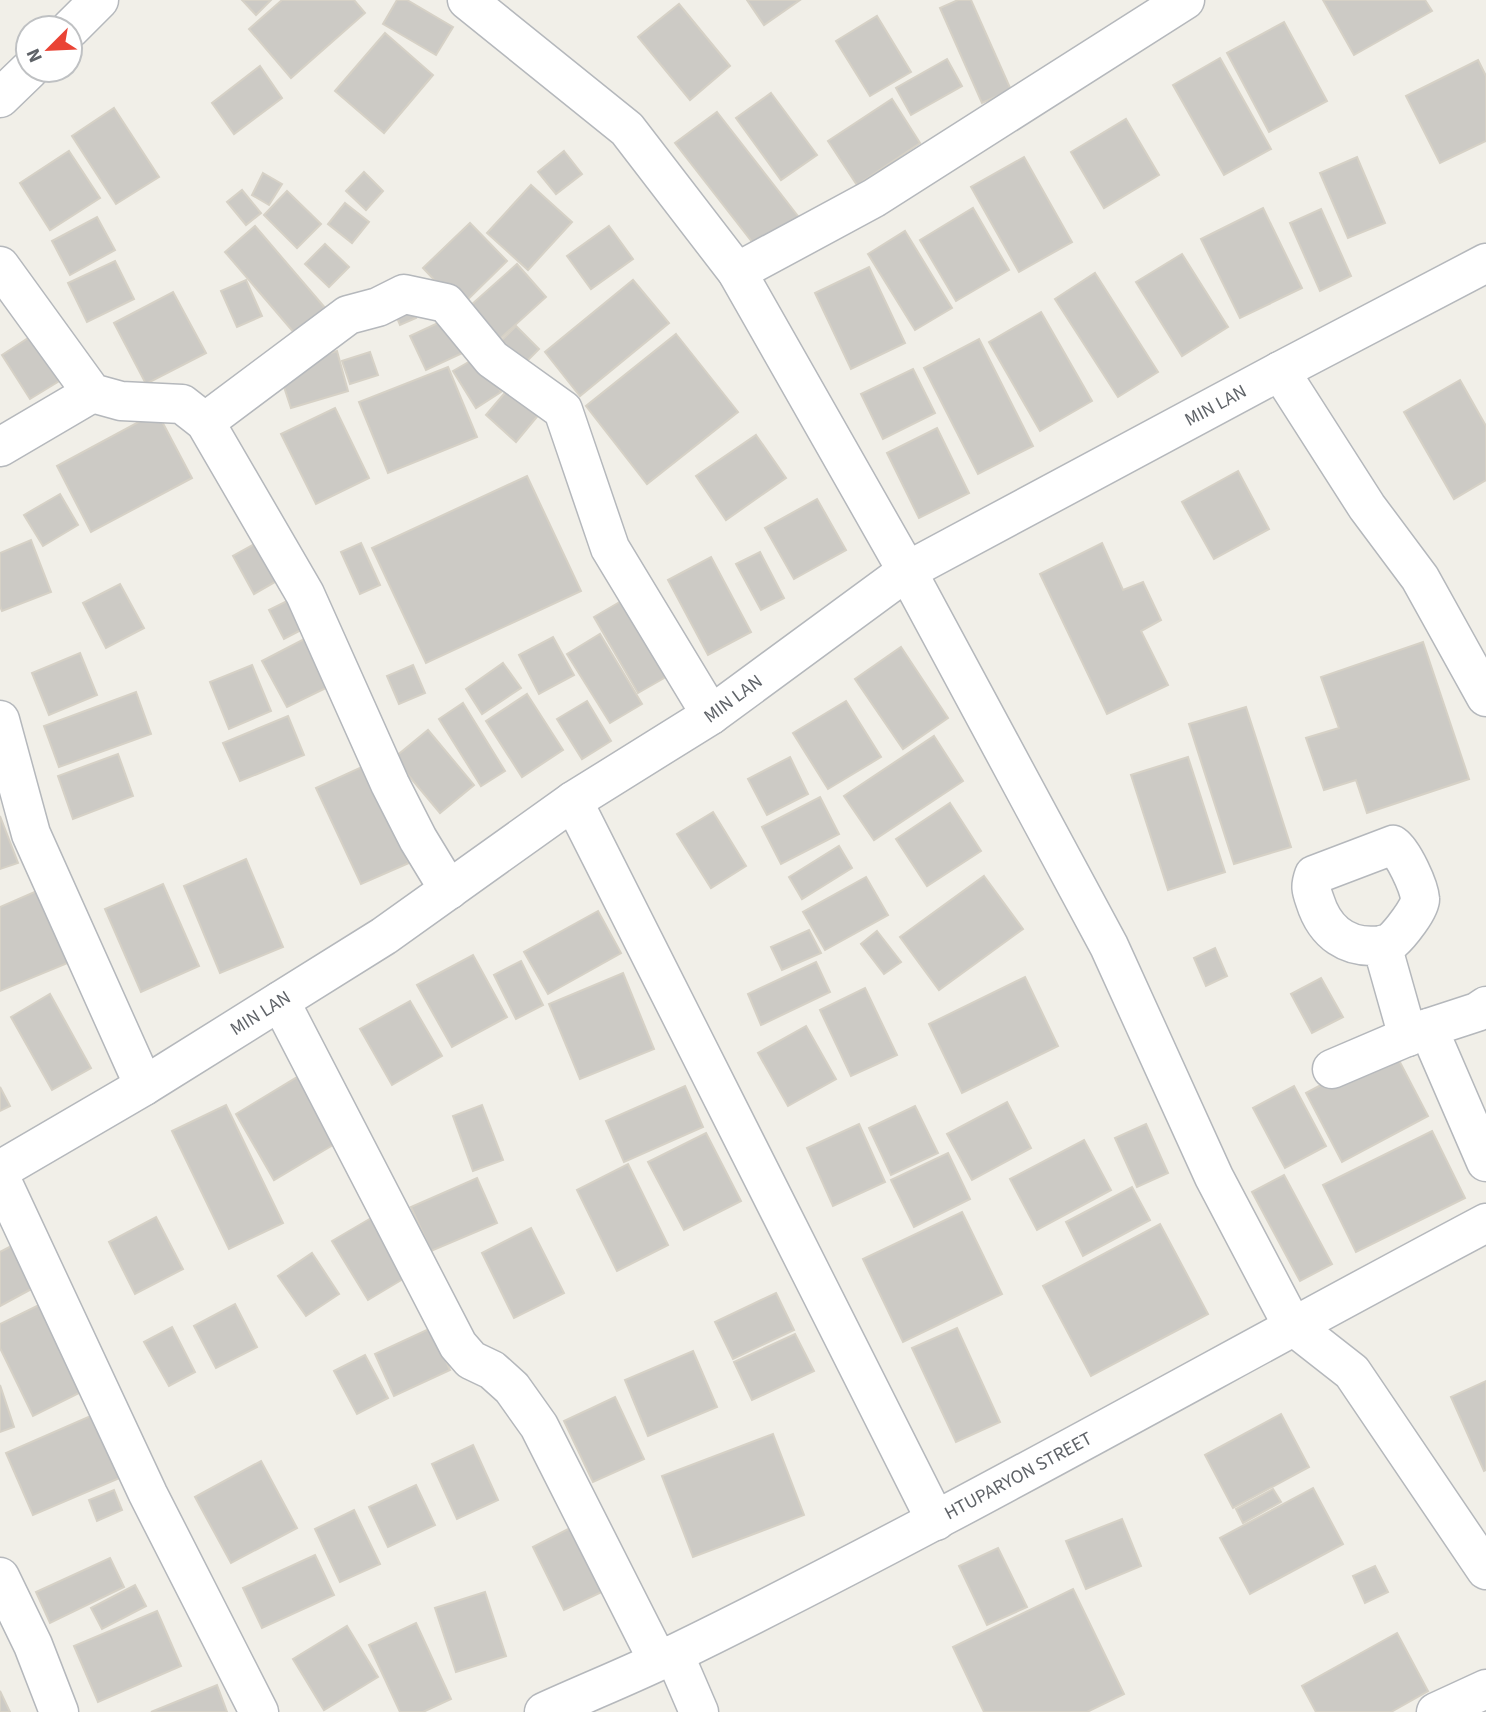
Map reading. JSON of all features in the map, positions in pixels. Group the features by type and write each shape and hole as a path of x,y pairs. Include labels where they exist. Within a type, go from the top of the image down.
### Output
{"street":[{"path":"84,15 99,0"},
{"path":"467,0 627,129 737,272 907,571 1109,946 1214,1177 1292,1325 1352,1372 1486,1570"},
{"path":"737,272 874,198 1185,0"},
{"path":"0,98 14,84"},
{"name":"MIN LAN","path":"0,1170 144,1086 384,936 573,801 711,715 907,571 1486,263"},
{"path":"0,266 92,393 121,401 182,404 205,422 305,594 390,784 418,839 449,890"},
{"path":"205,422 348,315 378,307 404,294 446,303 492,359 562,410 610,548 711,715"},
{"path":"1280,371 1367,507 1420,578 1486,697"},
{"path":"0,447 92,393"},
{"path":"0,720 31,834 144,1086"},
{"path":"573,801 936,1521"},
{"path":"1382,945 1418,1033 1486,1162"},
{"path":"280,1001 458,1346 471,1360 492,1370 512,1388 539,1426 699,1712"},
{"path":"1332,1069 1477,1012 1486,1006"},
{"path":"0,1177 148,1494 259,1712"},
{"name":"HTUPARYON STREET","path":"544,1712 666,1657 936,1521 1292,1325 1486,1223"},
{"path":"0,1577 33,1645 59,1712"},
{"path":"1436,1712 1486,1689"}],"building":[{"path":"242,0 271,0 256,15"},
{"path":"282,0 354,0 365,13 291,78 249,29"},
{"path":"397,0 407,0 453,27 436,55 383,24"},
{"path":"747,0 800,0 764,25"},
{"path":"958,0 971,0 1011,90 982,103 940,8"},
{"path":"1323,0 1425,0 1432,11 1354,55"},
{"path":"679,4 730,66 690,100 638,37"},
{"path":"877,16 911,72 870,96 836,41"},
{"path":"1284,22 1327,101 1269,132 1227,53"},
{"path":"385,33 433,75 384,133 335,91"},
{"path":"1220,58 1271,149 1224,175 1173,85"},
{"path":"947,59 962,86 911,115 896,88"},
{"path":"1478,60 1486,76 1486,141 1440,163 1406,96"},
{"path":"260,66 282,98 234,134 212,103"},
{"path":"771,93 817,155 781,180 736,118"},
{"path":"892,99 920,143 857,185 828,141"},
{"path":"114,108 159,177 116,204 72,136"},
{"path":"717,112 801,220 760,252 675,143"},
{"path":"1126,119 1159,175 1104,208 1071,152"},
{"path":"69,151 100,198 50,230 20,183"},
{"path":"564,151 582,174 556,194 538,172"},
{"path":"1024,157 1072,242 1019,272 971,187"},
{"path":"1357,157 1385,223 1348,238 1320,173"},
{"path":"364,172 383,191 366,210 346,191"},
{"path":"263,173 282,184 269,205 252,195"},
{"path":"531,185 572,222 528,270 487,233"},
{"path":"242,190 261,213 246,225 227,202"},
{"path":"287,191 321,224 297,248 264,215"},
{"path":"345,203 369,222 352,243 328,224"},
{"path":"973,208 1009,270 956,301 920,240"},
{"path":"1263,208 1302,288 1240,318 1201,239"},
{"path":"1321,209 1351,276 1320,291 1290,223"},
{"path":"97,217 115,250 70,275 52,241"},
{"path":"470,223 507,261 460,307 423,268"},
{"path":"255,226 326,309 296,335 225,252"},
{"path":"609,226 633,259 591,289 567,256"},
{"path":"905,231 952,308 915,330 868,254"},
{"path":"325,244 349,267 329,287 305,264"},
{"path":"1182,254 1228,327 1182,356 1136,282"},
{"path":"115,261 134,299 87,322 68,283"},
{"path":"517,264 546,297 492,346 462,313"},
{"path":"869,267 905,343 851,369 815,293"},
{"path":"1095,273 1158,372 1118,397 1055,299"},
{"path":"246,280 262,316 237,327 221,291"},
{"path":"633,280 669,323 580,396 545,352"},
{"path":"173,292 206,353 146,384 114,323"},
{"path":"411,306 416,318 400,325 395,313"},
{"path":"1041,312 1092,401 1040,431 989,342"},
{"path":"455,315 471,349 426,370 410,336"},
{"path":"516,326 539,349 518,370 494,348"},
{"path":"676,334 738,412 647,484 586,406"},
{"path":"33,335 61,380 30,399 2,355"},
{"path":"979,339 1033,446 978,474 924,368"},
{"path":"337,351 348,391 291,408 278,369"},
{"path":"370,352 378,375 350,384 342,361"},
{"path":"479,356 501,392 476,408 453,371"},
{"path":"448,367 477,437 388,473 359,402"},
{"path":"913,369 935,413 883,439 861,394"},
{"path":"1460,380 1486,426 1486,480 1454,499 1404,412"},
{"path":"515,381 545,407 516,442 486,415"},
{"path":"335,408 369,478 316,504 281,434"},
{"path":"157,412 192,478 91,532 57,466"},
{"path":"937,428 969,493 919,518 887,453"},
{"path":"756,435 786,478 726,520 696,476"},
{"path":"1238,471 1269,529 1214,559 1182,502"},
{"path":"527,476 581,591 426,663 372,548"},
{"path":"60,494 78,525 43,546 24,515"},
{"path":"817,499 846,550 794,579 765,528"},
{"path":"31,540 51,592 2,611 0,553"},
{"path":"260,541 280,579 254,594 233,556"},
{"path":"361,543 380,585 360,594 341,552"},
{"path":"1102,543 1123,590 1143,582 1161,620 1141,631 1168,685 1107,714 1040,574"},
{"path":"760,552 784,598 761,610 736,564"},
{"path":"711,557 751,632 708,655 668,580"},
{"path":"120,584 144,628 106,648 83,603"},
{"path":"635,593 680,669 638,693 594,617"},
{"path":"289,600 303,629 284,639 269,610"},
{"path":"600,634 642,704 610,723 567,654"},
{"path":"553,637 574,675 539,694 519,655"},
{"path":"306,638 330,686 287,707 262,661"},
{"path":"1423,642 1469,779 1367,813 1356,780 1324,790 1306,738 1339,728 1321,677"},
{"path":"901,647 948,718 903,749 855,679"},
{"path":"80,653 97,695 49,715 32,673"},
{"path":"503,663 521,688 482,714 466,689"},
{"path":"252,665 271,711 229,729 210,682"},
{"path":"413,665 425,693 399,704 387,676"},
{"path":"136,692 151,734 59,767 44,726"},
{"path":"527,694 563,750 522,777 486,721"},
{"path":"587,701 611,741 582,759 557,719"},
{"path":"846,701 881,757 828,789 793,733"},
{"path":"463,703 505,771 481,786 439,719"},
{"path":"1246,707 1291,847 1234,864 1189,724"},
{"path":"288,716 304,755 240,781 223,743"},
{"path":"428,730 474,785 440,813 394,758"},
{"path":"934,736 963,781 874,840 844,796"},
{"path":"118,754 133,796 73,819 58,776"},
{"path":"790,757 808,794 767,815 748,779"},
{"path":"1188,757 1225,872 1168,890 1131,775"},
{"path":"364,766 409,863 361,884 316,788"},
{"path":"820,797 839,834 781,864 762,827"},
{"path":"950,803 981,851 927,886 896,839"},
{"path":"713,812 746,866 711,888 677,834"},
{"path":"0,816 18,863 0,869"},
{"path":"839,846 852,868 802,899 789,877"},
{"path":"246,859 283,947 220,973 184,886"},
{"path":"984,876 1023,929 939,990 900,937"},
{"path":"866,877 888,915 825,950 803,912"},
{"path":"163,884 199,966 141,992 105,909"},
{"path":"39,890 70,962 0,991 0,907"},
{"path":"598,911 621,953 548,994 524,952"},
{"path":"809,930 821,953 782,970 771,947"},
{"path":"877,931 901,962 884,974 861,944"},
{"path":"1215,948 1227,976 1206,986 1194,958"},
{"path":"473,955 507,1017 452,1047 417,985"},
{"path":"521,961 543,1005 516,1019 494,975"},
{"path":"816,962 830,992 761,1025 748,994"},
{"path":"623,973 654,1049 580,1079 549,1004"},
{"path":"1025,977 1058,1046 962,1093 929,1024"},
{"path":"1321,978 1343,1017 1312,1033 1291,994"},
{"path":"865,988 897,1055 851,1076 820,1010"},
{"path":"50,994 91,1068 52,1090 11,1017"},
{"path":"410,1001 442,1056 392,1085 360,1029"},
{"path":"806,1026 836,1079 788,1106 758,1053"},
{"path":"1392,1047 1428,1116 1342,1162 1306,1093"},
{"path":"299,1076 338,1142 274,1180 236,1114"},
{"path":"685,1086 703,1127 624,1162 606,1121"},
{"path":"1294,1086 1326,1146 1285,1168 1253,1108"},
{"path":"0,1087 10,1106 0,1111"},
{"path":"1007,1102 1031,1148 972,1180 947,1134"},
{"path":"226,1105 283,1223 229,1249 172,1131"},
{"path":"482,1105 503,1160 473,1171 453,1116"},
{"path":"915,1106 938,1153 891,1175 869,1128"},
{"path":"859,1124 885,1182 833,1206 807,1148"},
{"path":"1146,1124 1168,1173 1137,1187 1115,1138"},
{"path":"1432,1131 1465,1198 1356,1252 1323,1185"},
{"path":"706,1133 741,1201 684,1230 648,1162"},
{"path":"1084,1140 1111,1190 1037,1230 1010,1179"},
{"path":"948,1153 970,1199 914,1227 891,1180"},
{"path":"628,1164 668,1245 617,1271 577,1190"},
{"path":"1284,1175 1332,1264 1300,1281 1252,1192"},
{"path":"477,1178 497,1223 431,1251 411,1207"},
{"path":"1132,1187 1150,1220 1083,1256 1066,1222"},
{"path":"962,1212 1002,1294 903,1342 863,1259"},
{"path":"378,1214 413,1273 368,1300 332,1241"},
{"path":"156,1217 183,1269 135,1294 109,1242"},
{"path":"1160,1224 1208,1314 1091,1376 1043,1286"},
{"path":"531,1228 564,1293 514,1318 482,1253"},
{"path":"15,1244 37,1286 0,1306 0,1252"},
{"path":"312,1253 339,1294 306,1316 278,1276"},
{"path":"776,1293 794,1330 733,1359 715,1322"},
{"path":"47,1301 89,1388 33,1416 0,1348 0,1324"},
{"path":"235,1304 257,1347 216,1368 194,1326"},
{"path":"172,1327 195,1372 169,1386 144,1342"},
{"path":"431,1328 450,1370 394,1396 375,1354"},
{"path":"957,1328 1000,1422 956,1442 912,1348"},
{"path":"795,1334 814,1371 752,1400 734,1362"},
{"path":"693,1351 717,1407 648,1436 625,1380"},
{"path":"365,1355 388,1398 357,1414 334,1371"},
{"path":"1486,1381 1486,1470 1484,1471 1451,1397"},
{"path":"0,1385 14,1427 0,1432"},
{"path":"615,1397 644,1459 593,1482 564,1421"},
{"path":"102,1411 129,1474 33,1515 6,1453"},
{"path":"1281,1414 1309,1467 1233,1508 1205,1455"},
{"path":"773,1434 804,1515 693,1557 662,1476"},
{"path":"473,1445 498,1500 457,1519 432,1464"},
{"path":"261,1461 297,1528 231,1563 195,1497"},
{"path":"416,1485 435,1525 388,1547 369,1507"},
{"path":"1313,1488 1343,1544 1250,1594 1220,1538"},
{"path":"1273,1489 1281,1502 1243,1523 1236,1509"},
{"path":"114,1490 122,1510 97,1521 89,1500"},
{"path":"354,1510 380,1564 340,1582 315,1529"},
{"path":"1122,1519 1141,1566 1086,1589 1066,1541"},
{"path":"578,1524 610,1588 564,1610 533,1547"},
{"path":"998,1548 1027,1607 987,1625 959,1566"},
{"path":"315,1555 334,1595 262,1628 243,1588"},
{"path":"110,1558 124,1587 50,1623 36,1592"},
{"path":"1375,1566 1388,1592 1365,1603 1353,1576"},
{"path":"135,1585 146,1606 102,1629 91,1608"},
{"path":"1073,1589 1124,1694 1087,1712 984,1712 953,1647"},
{"path":"485,1592 506,1656 456,1672 435,1608"},
{"path":"157,1611 181,1666 98,1702 74,1646"},
{"path":"416,1623 451,1699 423,1712 400,1712 369,1645"},
{"path":"347,1626 378,1677 324,1710 293,1659"},
{"path":"1397,1633 1428,1691 1391,1712 1316,1712 1302,1686"},
{"path":"217,1685 227,1712 151,1712"},
{"path":"0,1691 10,1712 0,1712"}]}
